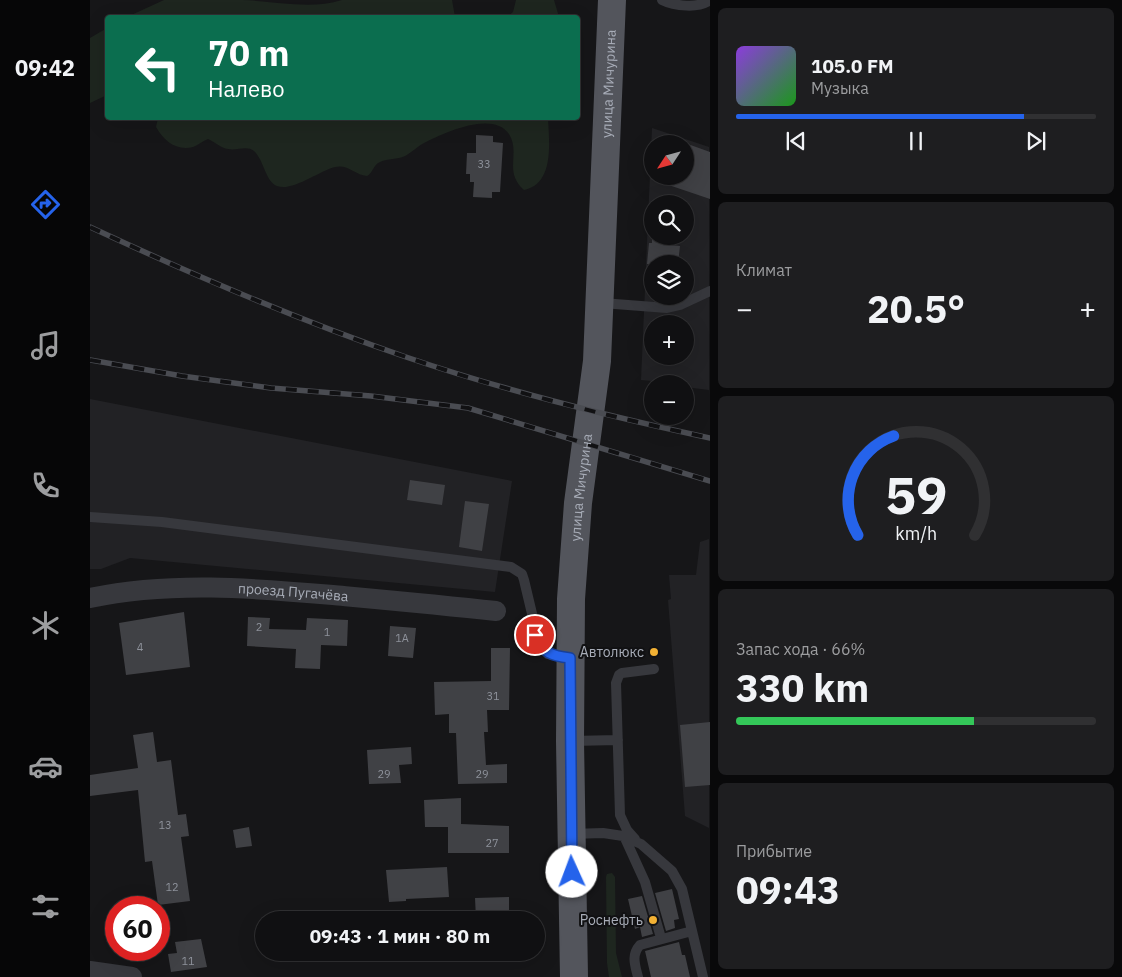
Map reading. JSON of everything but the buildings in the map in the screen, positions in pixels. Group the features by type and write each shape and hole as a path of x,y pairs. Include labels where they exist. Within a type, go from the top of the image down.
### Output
{"main road":[{"name":"улица Мичурина","path":"574,977 570,741 573,546 596,370 612,0"},
{"path":"573,910 592,977"}],"street":[{"name":"проезд Пугачёва","path":"90,598 142,590 174,588 285,591 496,610"},
{"path":"90,971 132,977"}],"lane":[{"path":"662,0 670,4 701,5 710,0"},
{"path":"599,303 667,308 680,305 710,291"},
{"path":"90,517 162,522 511,567 522,574 538,643 548,654 570,658"},
{"path":"654,669 627,671 617,678 620,815 627,830 666,865 677,879 682,889 703,977"},
{"path":"570,741 618,740"},
{"path":"603,833 615,826 620,815"},
{"path":"571,834 603,833 623,836 641,844"},
{"path":"623,836 630,846 646,882 661,938"},
{"path":"638,977 634,958 635,950 645,942 692,931"}],"shaded area":[{"path":"164,0 242,0 305,5 342,0 452,0 455,15 131,15"},
{"path":"516,0 554,0 558,15 509,15 513,12"},
{"path":"105,29 105,96 90,103 90,38"},
{"path":"158,120 548,120 549,149 548,160 541,179 534,186 524,190 514,176 513,148 509,134 502,127 492,124 480,124 455,129 422,144 405,156 380,162 367,176 340,166 329,169 298,184 283,187 277,186 270,180 257,155 251,149 225,148 208,139 193,147 181,148 167,141 156,127"},
{"path":"652,128 673,135 652,135"},
{"path":"694,142 709,147 709,390 694,388 694,375 644,375 644,380 641,380 644,305 694,305 694,255 646,255 647,245 694,245 694,195 649,195 650,185 694,185"},
{"path":"90,399 512,481 495,592 130,558 101,569 90,569"},
{"path":"709,539 709,828 685,816 668,600 671,599 669,575 696,575 700,542"},
{"path":"612,873 615,877 616,953 622,977 609,977 607,963 606,877 607,874"}],"railway":[{"path":"90,227 246,296 406,357 481,381 557,402 710,438"},
{"path":"90,360 182,376 271,388 371,396 468,408 710,481"}],"place":[{"name":"Автолюкс","path":"654,652"},
{"name":"Роснефть","path":"653,920"}],"route":[{"path":"535,635 538,643 548,654 570,658 572,872"}]}
